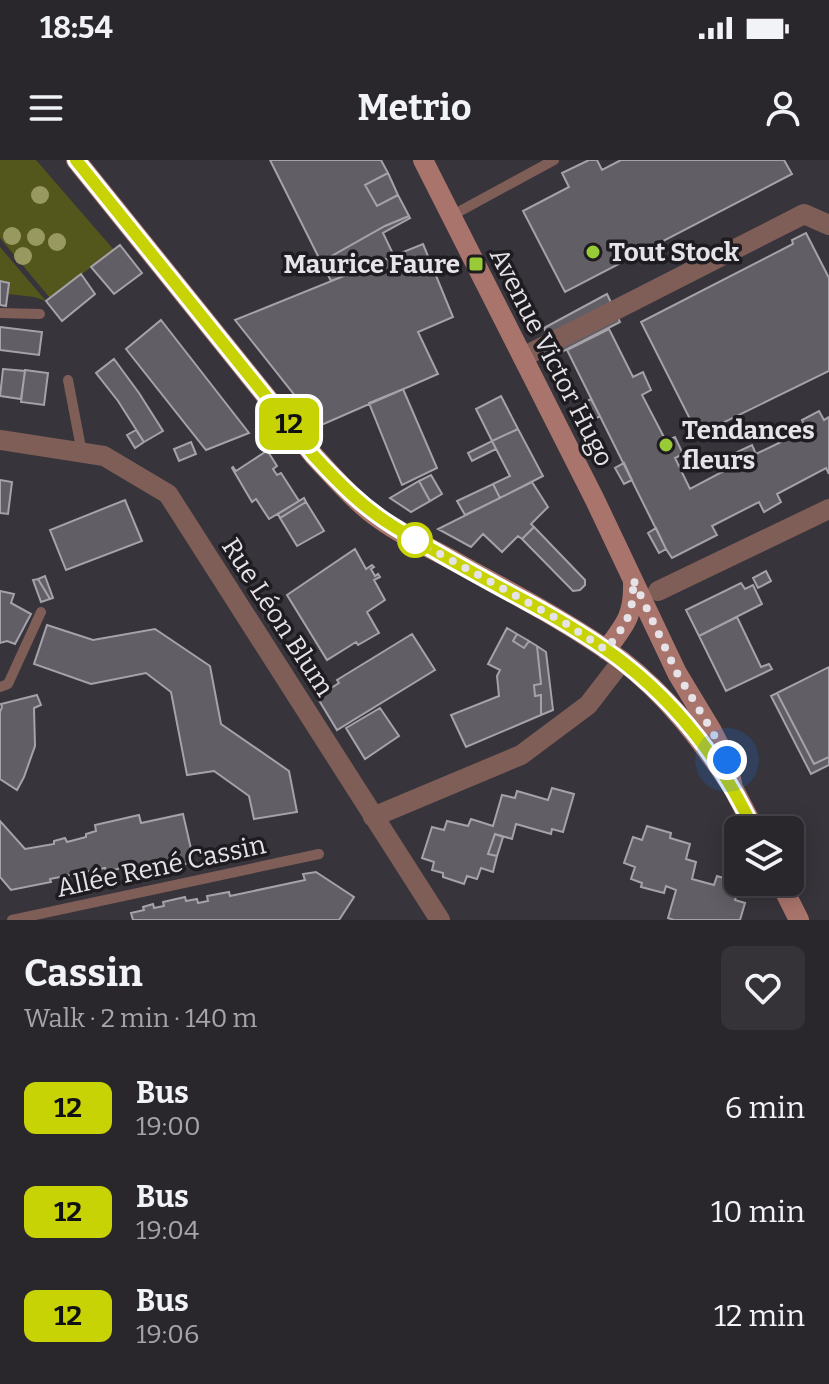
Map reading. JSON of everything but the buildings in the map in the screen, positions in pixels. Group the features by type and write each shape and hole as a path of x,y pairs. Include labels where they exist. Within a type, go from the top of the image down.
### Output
{"street":[{"path":"76,160 314,456 343,487 371,513 565,623 614,655 646,681 685,723 733,788"},
{"name":"Avenue Victor Hugo","path":"423,160 677,673 727,760 733,788 748,816"},
{"path":"523,357 804,214 829,225"},
{"name":"Rue Léon Blum","path":"0,440 104,456 168,494 440,920"},
{"path":"658,591 829,509"},
{"path":"373,817 521,755 588,705 626,624 633,597 633,579"},
{"path":"787,896 799,920"}],"lane":[{"path":"451,216 554,160"},
{"path":"0,313 40,314"},
{"path":"68,380 82,453"},
{"path":"0,687 8,684 41,612"},
{"name":"Allée René Cassin","path":"12,920 319,854"}],"shaded area":[{"path":"0,160 36,160 114,250 50,298 0,238"},
{"path":"0,247 46,301 8,294 9,283 0,281"}],"bus line":[{"name":"12","path":"76,160 314,456 343,487 371,513 565,623 622,661 669,704 693,732 733,788 748,816"}],"place":[{"name":"Tout Stock","path":"593,252"},
{"name":"Maurice Faure","path":"476,264"},
{"name":"Tendances fleurs","path":"666,445"}],"route":[{"path":"415,540 565,623 606,650 626,624 633,597 633,579 677,673 727,760"}]}
